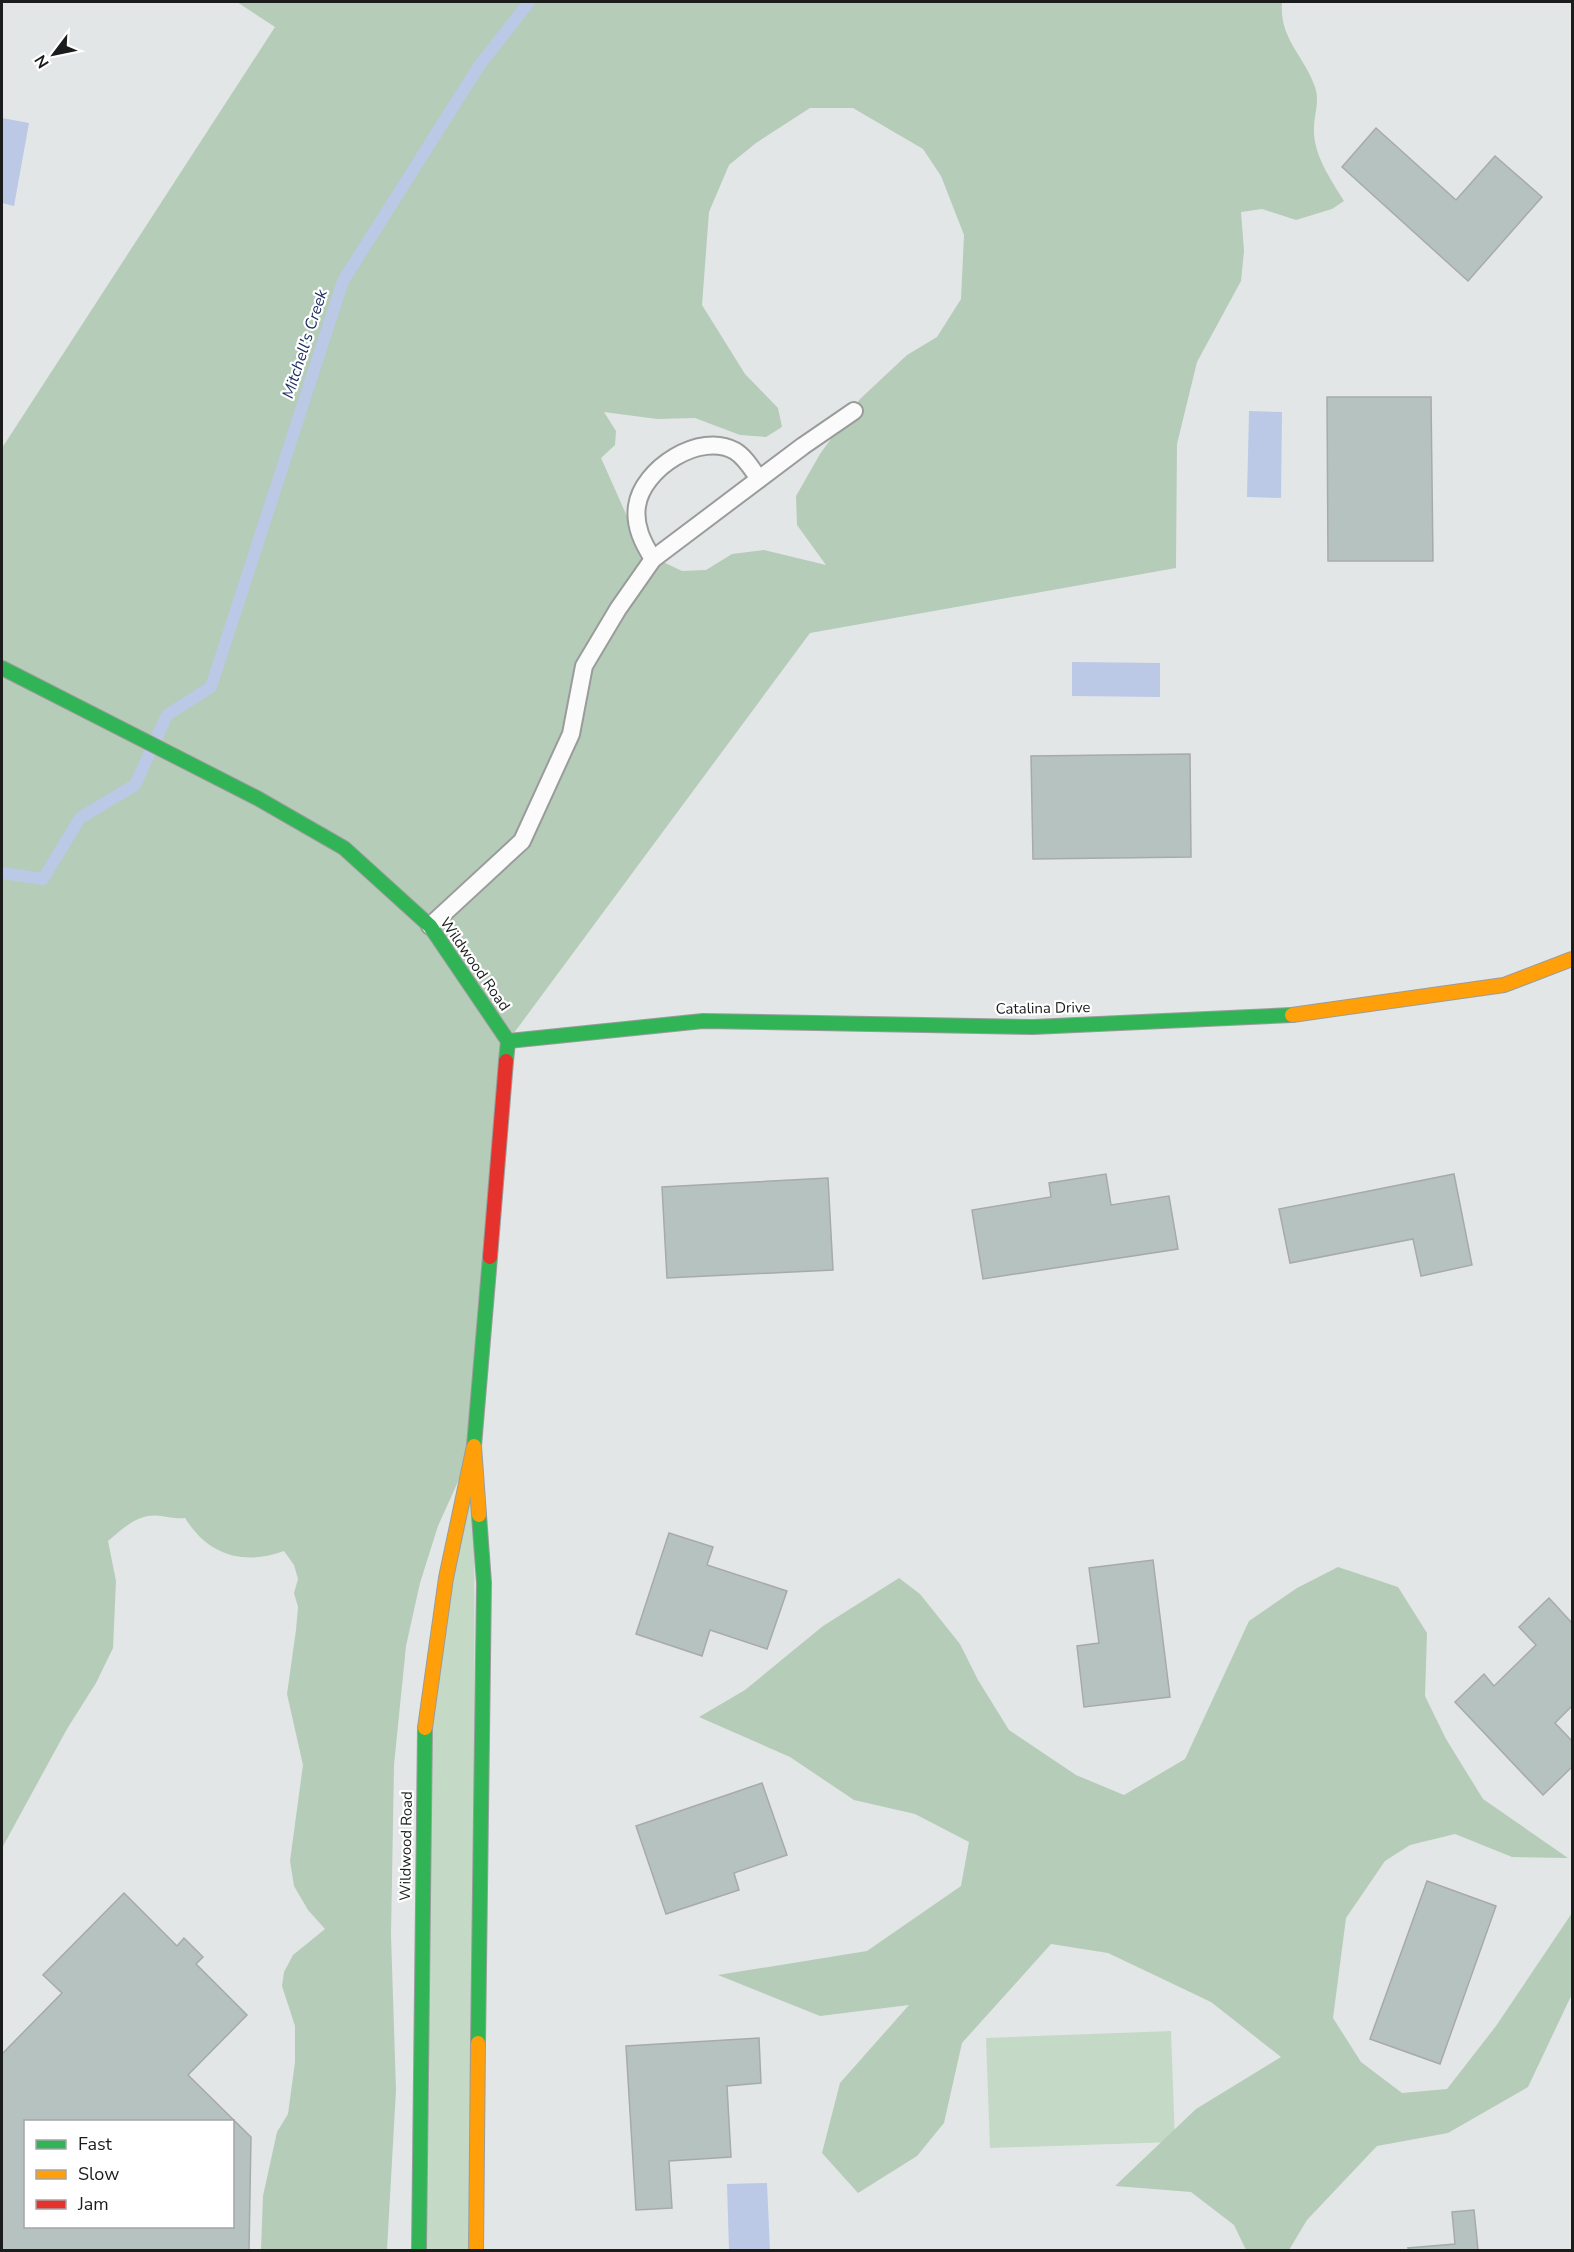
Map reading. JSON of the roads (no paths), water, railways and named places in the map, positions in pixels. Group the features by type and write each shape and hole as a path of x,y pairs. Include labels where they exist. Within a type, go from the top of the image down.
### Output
{"street":[{"name":"Wildwood Road","path":"2,668 257,798 344,848 430,926 508,1041 474,1446 446,1578 424,1736 419,2250"},
{"name":"Catalina Drive","path":"508,1041 703,1021 1033,1027 1289,1015 1504,985 1572,959"},
{"name":"Wildwood Road","path":"474,1446 484,1583 476,2250"}],"lane":[{"path":"430,926 522,841 571,734 584,666 618,609 652,559 854,411"},
{"path":"652,559 641,540 637,506 642,490 660,468 697,448 716,445 734,451 747,462 759,479"}],"water":[{"path":"2,118 29,123 14,206 2,203"},
{"path":"1249,411 1282,412 1281,498 1247,497"},
{"path":"1072,662 1160,663 1160,697 1072,696"},
{"path":"767,2183 770,2250 729,2250 727,2184"}],"waterway":[{"name":"Mitchell's Creek","path":"2,873 43,879 80,818 135,785 167,715 211,687 343,281 479,66 529,2"}]}
